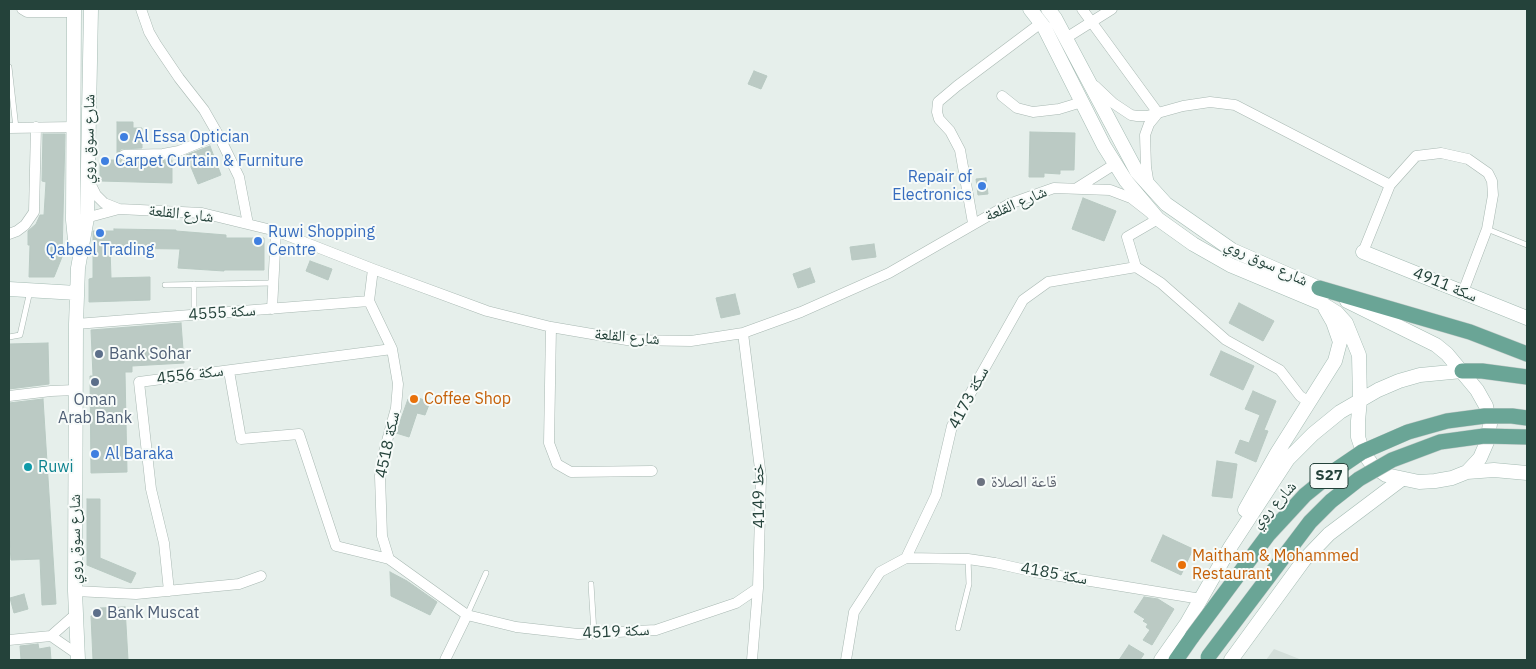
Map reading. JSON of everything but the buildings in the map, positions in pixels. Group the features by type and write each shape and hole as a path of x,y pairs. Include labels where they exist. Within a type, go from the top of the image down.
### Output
{"main road":[{"name":"شارع سوق روي","path":"80,219 88,181 91,9"},
{"name":"شارع سوق روي","path":"1030,9 1041,23 1104,146 1126,180 1158,219 1193,244 1230,265 1320,295 1346,323 1359,355 1360,400"},
{"name":"شارع سوق روي","path":"1048,9 1066,38 1137,172 1166,204 1232,250 1320,295 1436,345 1462,371"},
{"name":"شارع سوق روي","path":"74,10 74,127 80,219 75,390 75,591 78,657"},
{"name":"سكة 4911","path":"1363,252 1527,318"},
{"path":"57,292 73,283 78,273"},
{"path":"9,289 77,293"},
{"path":"57,292 66,297 76,317"},
{"path":"1320,295 1470,332 1527,354"},
{"path":"1231,546 1244,512 1276,453 1334,361 1340,342 1320,295"},
{"path":"1462,371 1477,390 1486,406 1490,424 1488,442 1480,458 1467,472"},
{"path":"1161,660 1187,623 1231,546 1288,460 1320,428 1340,412 1378,390 1420,375 1482,371 1527,377"},
{"path":"1360,400 1358,437 1363,452 1373,466 1386,475 1418,482 1452,478 1467,472 1494,470 1527,473"},
{"name":"شارع روي","path":"1176,660 1268,535 1305,495 1337,469 1362,452 1408,432 1447,421 1485,416 1527,418"},
{"name":"S27","path":"1207,659 1310,522 1331,501 1359,480 1392,460 1440,442 1484,436 1527,437"},
{"path":"1231,660 1304,560 1329,534 1402,479"}],"street":[{"path":"22,9 28,12 74,10"},
{"path":"141,9 153,38 179,78 204,110 239,177 248,224"},
{"path":"1082,9 1158,113"},
{"path":"1066,38 1112,9"},
{"path":"972,223 960,150 950,131 939,120 937,112 938,102 1041,23"},
{"path":"1088,80 1113,103 1131,115 1147,116 1183,106 1210,102 1235,105 1390,185"},
{"path":"1002,96 1017,108 1033,112 1059,109 1082,102"},
{"path":"1149,185 1146,167 1145,135 1158,113"},
{"path":"9,234 25,225 34,212 36,127"},
{"path":"12,128 74,127"},
{"path":"124,155 163,154 180,151 218,135"},
{"path":"1363,252 1390,185 1416,156 1441,153 1468,159 1488,173 1492,181 1493,195 1487,229 1463,292"},
{"path":"1077,188 1115,164"},
{"path":"88,181 96,194 104,202 119,208"},
{"name":"شارع القلعة","path":"80,219 119,208 202,213 276,231 487,311 552,327 627,340 691,341 743,333 801,312 889,273 972,223 1009,204 1054,188 1110,190 1131,198 1158,219"},
{"path":"1158,219 1126,237 1136,267 1161,283 1226,340 1280,370 1300,396 1309,402"},
{"path":"272,309 276,231"},
{"name":"سكة 4173","path":"906,558 936,496 952,426 1023,300 1048,282 1136,267"},
{"path":"369,301 373,269"},
{"name":"سكة 4555","path":"76,317 194,315 369,301"},
{"name":"سكة 4518","path":"369,301 392,349 398,384 396,408 384,452 379,495 382,536 389,559"},
{"path":"552,327 549,443 556,464 571,472 652,471"},
{"name":"4149 خط","path":"743,333 761,477 758,588 752,660"},
{"name":"سكة 4556","path":"168,591 164,543 151,489 139,382 392,349"},
{"path":"229,371 241,439 299,434 336,546 389,559 467,615 445,660"},
{"path":"9,396 51,390 75,390"},
{"path":"846,660 854,612 880,572 906,558"},
{"name":"سكة 4185","path":"906,558 968,559 1034,572 1201,599"},
{"path":"75,591 136,594 239,584 261,576"},
{"name":"سكة 4519","path":"467,615 516,627 578,634 656,630 736,603 758,588"},
{"path":"9,640 51,636 76,614"},
{"path":"51,636 78,657"}],"lane":[{"path":"9,67 12,128"},
{"path":"1487,229 1527,245"},
{"path":"165,285 272,282"},
{"path":"194,284 194,315"},
{"path":"9,337 20,335 30,290"},
{"path":"958,628 969,584 968,559"},
{"path":"467,615 486,573"},
{"path":"591,584 594,633"}],"shaded area":[{"path":"1274,649 1302,660 1266,660"}],"place":[{"name":"Al Essa Optician","path":"124,137"},
{"name":"Carpet Curtain & Furniture","path":"105,161"},
{"name":"Repair of Electronics","path":"982,186"},
{"name":"Qabeel Trading","path":"100,233"},
{"name":"Ruwi Shopping Centre","path":"258,241"},
{"name":"Bank Sohar","path":"99,354"},
{"name":"Oman Arab Bank","path":"95,382"},
{"name":"Coffee Shop","path":"414,399"},
{"name":"Al Baraka","path":"95,454"},
{"name":"Ruwi","path":"28,467"},
{"name":"قاعة الصلاة","path":"981,482"},
{"name":"Maitham & Mohammed Restaurant","path":"1182,565"},
{"name":"Bank Muscat","path":"97,613"}]}
